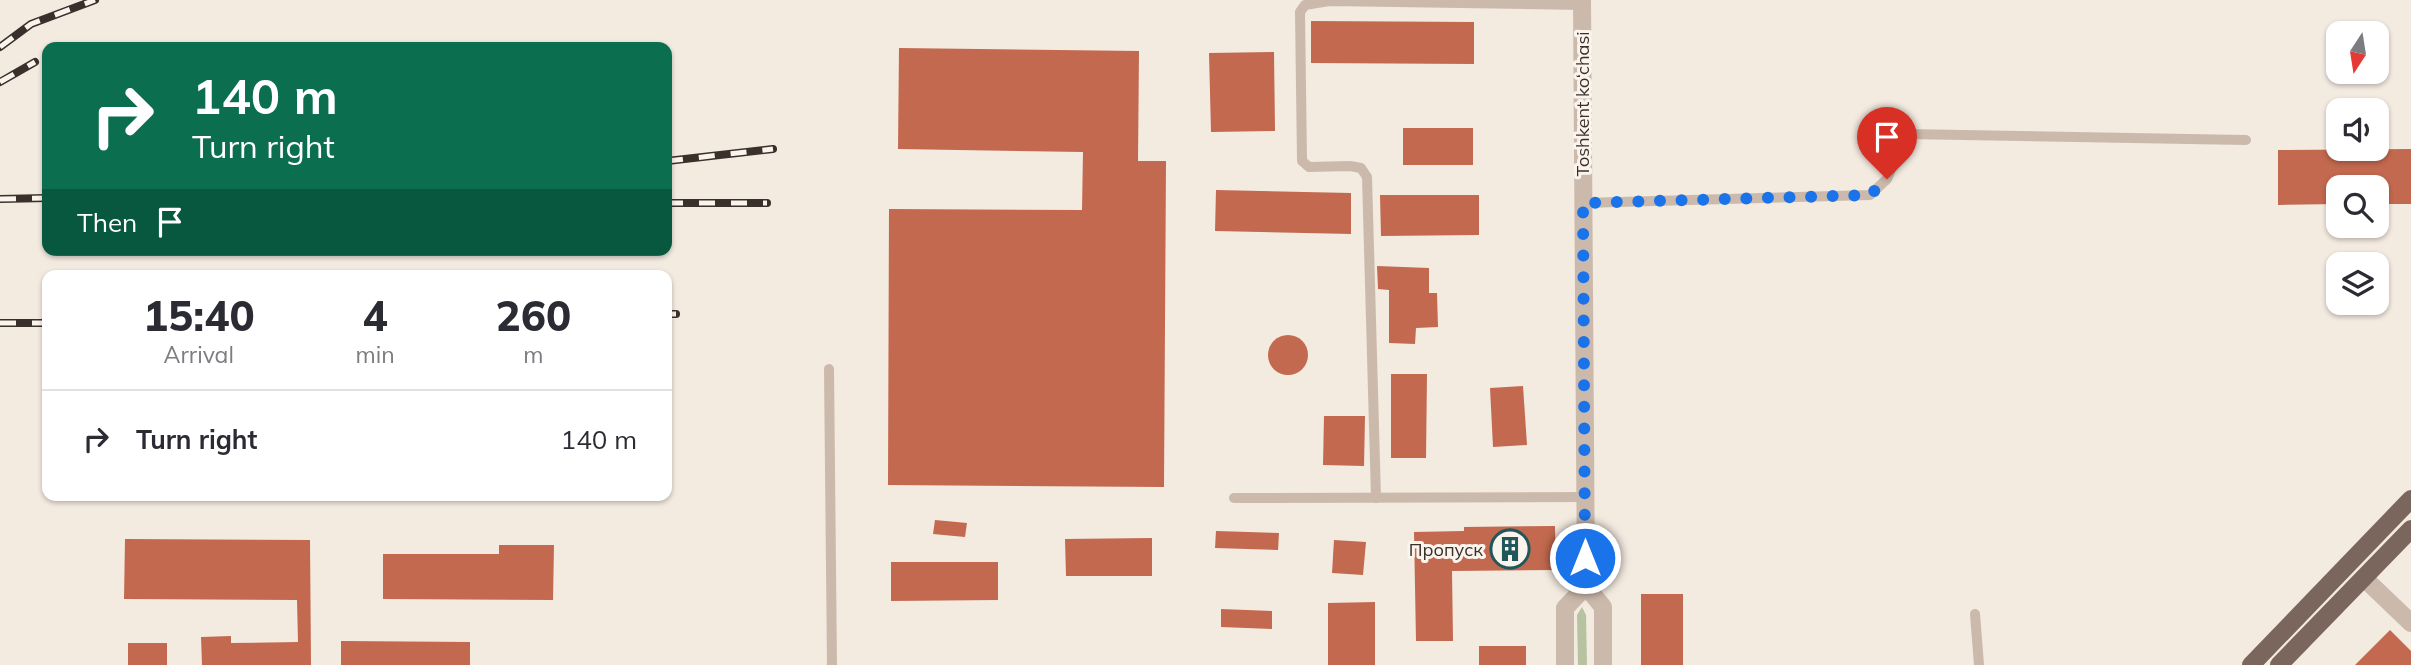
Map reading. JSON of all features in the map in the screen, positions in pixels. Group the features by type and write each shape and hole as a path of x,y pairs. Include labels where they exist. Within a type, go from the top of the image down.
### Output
{"main road":[{"path":"2251,665 2411,499"},
{"path":"2279,665 2411,529"}],"street":[{"name":"Toshkent ko‘chasi","path":"1582,3 1586,586 1603,607 1603,665"},
{"path":"2364,578 2411,623"},
{"path":"1565,665 1565,608 1586,586"}],"lane":[{"path":"1376,498 1367,177 1361,168 1309,167 1302,161 1300,12 1305,5 1329,1 1582,3"},
{"path":"1583,203 1870,195 1887,179 1906,134 2246,140"},
{"path":"829,369 832,665"},
{"path":"1234,498 1585,497"},
{"path":"1975,614 1979,665"}],"green space":[{"path":"1582,607 1586,615 1587,665 1578,665 1577,615"}],"building":[{"path":"1311,21 1474,22 1474,64 1311,63"},
{"path":"899,48 1139,51 1138,161 1166,161 1164,487 888,485 889,209 1082,210 1083,152 898,149"},
{"path":"1274,52 1275,131 1211,132 1209,53"},
{"path":"1403,128 1473,128 1473,165 1403,165"},
{"path":"2389,149 2411,149 2411,204 2389,204 2389,175 2326,175 2326,204 2278,205 2278,150 2326,150 2326,161 2389,161"},
{"path":"1216,190 1351,193 1351,234 1215,231"},
{"path":"1380,195 1479,195 1479,235 1381,236"},
{"path":"1377,266 1429,268 1429,293 1437,293 1438,327 1416,328 1415,344 1389,343 1389,290 1378,289"},
{"path":"1288,335 1296,336 1302,341 1307,347 1307,363 1302,369 1296,374 1288,375 1280,374 1274,369 1269,363 1268,355 1269,347 1274,341 1280,336"},
{"path":"1391,374 1427,374 1426,458 1391,458"},
{"path":"1523,386 1527,445 1493,447 1490,388"},
{"path":"1324,416 1365,416 1364,466 1323,465"},
{"path":"935,520 967,523 965,537 933,534"},
{"path":"1555,526 1556,570 1452,571 1453,641 1416,641 1414,532 1464,531 1464,527"},
{"path":"1216,531 1279,533 1278,550 1215,548"},
{"path":"1152,538 1152,576 1066,576 1065,539"},
{"path":"125,539 310,540 311,665 202,665 201,637 231,636 231,643 298,642 297,600 124,599"},
{"path":"1334,540 1366,542 1363,575 1332,573"},
{"path":"499,545 554,545 553,600 383,599 383,554 499,554"},
{"path":"891,562 998,562 998,600 891,601"},
{"path":"1641,594 1683,594 1683,665 1641,665"},
{"path":"1375,602 1375,665 1328,665 1328,603"},
{"path":"1221,609 1272,611 1272,629 1221,627"},
{"path":"2390,630 2411,651 2411,665 2355,665"},
{"path":"341,641 470,642 470,665 341,665"},
{"path":"128,643 167,643 167,665 128,665"},
{"path":"1479,646 1526,646 1526,665 1479,665"}],"railway":[{"path":"0,47 31,24 95,0"},
{"path":"0,82 35,62"},
{"path":"672,160 773,149"},
{"path":"0,199 42,198"},
{"path":"672,203 767,203"},
{"path":"0,323 42,323"}],"place":[{"name":"Пропуск","path":"1510,549"}],"route":[{"path":"1585,558 1583,203 1870,195 1887,179"}]}
